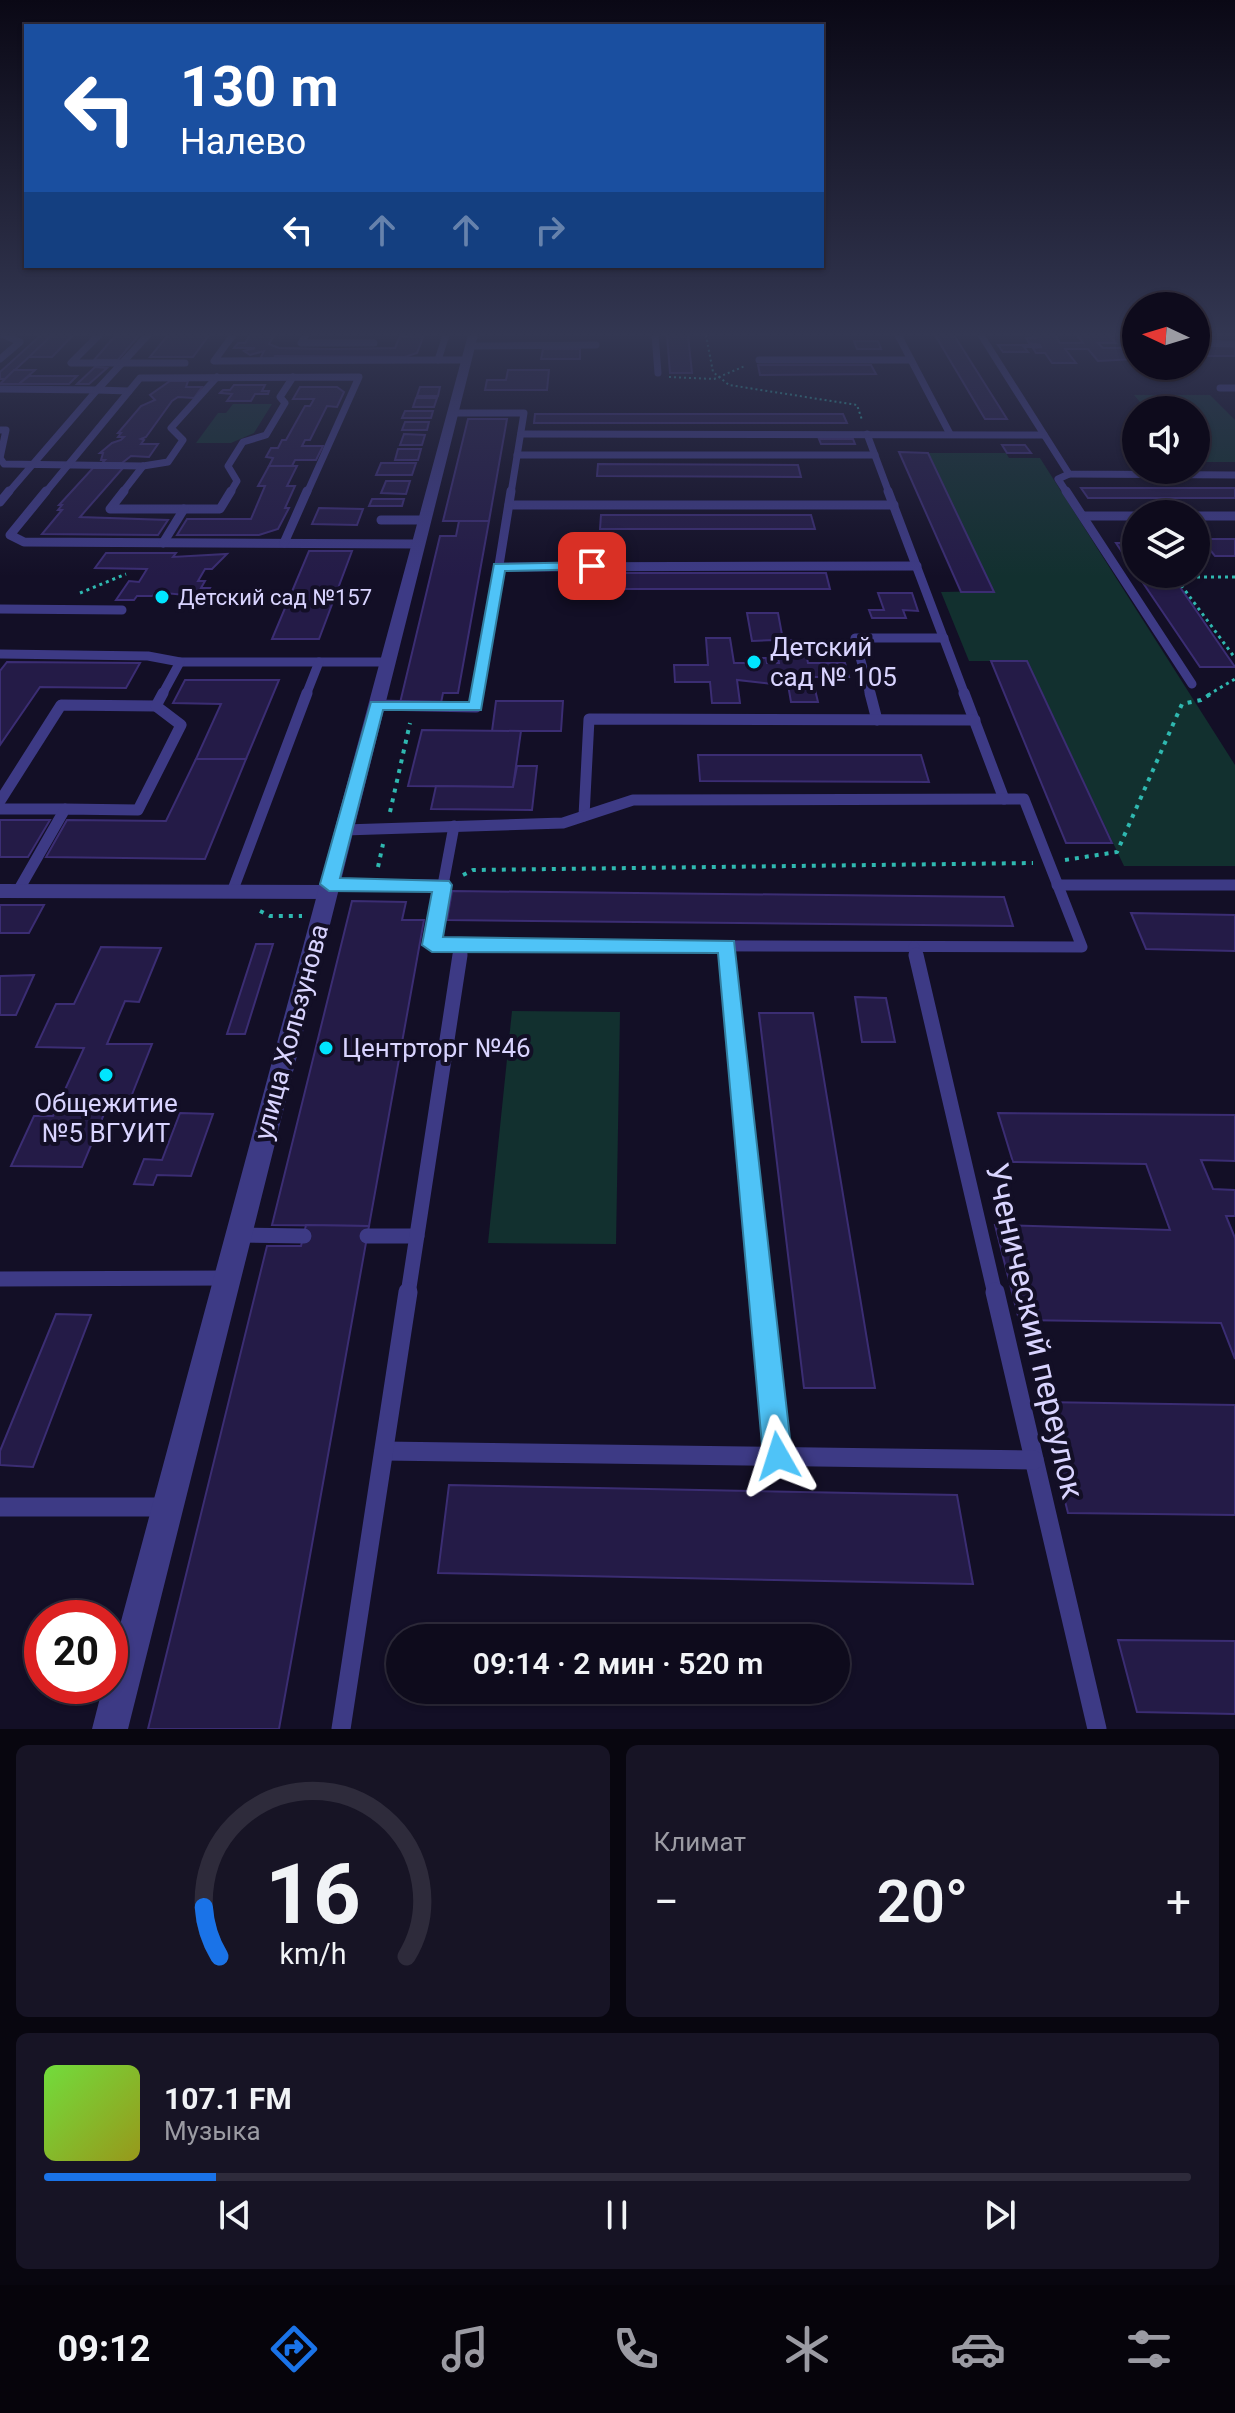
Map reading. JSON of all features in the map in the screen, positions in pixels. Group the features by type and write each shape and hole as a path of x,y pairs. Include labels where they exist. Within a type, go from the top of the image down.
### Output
{"street":[{"name":"улица Хользунова","path":"110,1729 451,416"},
{"path":"9,891 232,892 328,888"}],"lane":[{"path":"0,501 74,416"},
{"path":"108,416 14,528 10,535 15,540 284,543 421,532"},
{"path":"0,430 6,430 0,458 4,464 143,466 168,462 183,440 171,428 181,416"},
{"path":"143,466 110,509 220,509 237,481 228,466 243,442 266,435 277,416"},
{"path":"284,543 342,416"},
{"path":"376,705 476,707 524,416"},
{"path":"940,416 950,434"},
{"path":"1032,416 1069,474"},
{"path":"521,434 1044,435"},
{"path":"867,434 1004,799"},
{"path":"517,455 875,455"},
{"path":"1192,684 1058,479 1069,474 1235,475"},
{"path":"509,505 894,505"},
{"path":"163,543 184,509"},
{"path":"1083,516 1122,516"},
{"path":"1210,516 1235,516"},
{"path":"381,520 421,532"},
{"path":"499,567 917,566"},
{"path":"0,609 122,610"},
{"path":"877,720 855,638 944,638"},
{"path":"0,654 148,656 180,662 387,662"},
{"path":"156,706 180,662"},
{"path":"232,892 319,662"},
{"path":"0,801 61,705 156,706 181,725 138,810 0,809"},
{"path":"584,816 589,719 975,720"},
{"path":"344,830 386,828 454,826 563,823 633,800 1024,799 1082,947 432,945 454,826"},
{"path":"9,891 65,809"},
{"path":"328,888 443,885"},
{"path":"1057,885 1235,885"},
{"path":"341,1729 462,945"},
{"path":"727,946 778,1456"},
{"name":"Ученический переулок","path":"914,947 1097,1729"},
{"path":"237,1235 304,1236"},
{"path":"367,1236 417,1236"},
{"path":"0,1279 226,1278"},
{"path":"384,1451 1034,1460"},
{"path":"0,1507 166,1507"}],"path":[{"path":"861,416 867,434"},
{"path":"65,610 78,594 126,574"},
{"path":"1210,577 1235,577"},
{"path":"1184,588 1235,658"},
{"path":"443,885 473,870 1049,863 1117,852 1182,704 1201,700 1235,679"},
{"path":"374,885 413,706"}],"green space":[{"path":"216,416 265,416 254,433 231,443 196,443"},
{"path":"1210,416 1231,416 1235,420 1235,462 1210,462"},
{"path":"928,453 1006,453 1009,458 1040,458 1235,765 1235,866 1124,866 1027,661 969,661 941,592 993,591"},
{"path":"512,1011 620,1012 616,1244 488,1243"}],"building":[{"path":"133,416 161,416 146,437 141,439 144,440 141,444 158,444 149,457 131,456 122,463 102,463 105,460 101,460 103,453 100,453 124,437 118,437 121,433 118,433"},
{"path":"300,416 322,416 310,440 305,440 302,446 323,446 316,460 295,460 292,466 269,466 273,458 266,457 271,448 278,448 282,440 286,440"},
{"path":"403,416 432,416 431,418 402,418"},
{"path":"535,416 844,416 847,423 534,423"},
{"path":"983,416 1005,416 1007,419 985,419"},
{"path":"468,419 507,419 489,521 443,521"},
{"path":"405,422 429,422 427,430 402,430"},
{"path":"404,434 425,435 422,445 400,445"},
{"path":"819,439 853,439 855,444 821,444"},
{"path":"1002,445 1025,445 1031,453 1007,453"},
{"path":"398,449 421,449 418,460 395,460"},
{"path":"899,452 928,453 994,592 961,592"},
{"path":"381,463 416,463 412,475 376,475"},
{"path":"598,464 798,465 801,477 597,476"},
{"path":"269,466 297,466 287,486 295,486 285,508 289,508 278,529 259,535 177,535 187,519 251,519 265,486 258,486"},
{"path":"93,468 123,468 80,517 168,520 158,535 42,534 62,510 58,510 62,505 59,505"},
{"path":"386,481 410,481 406,494 381,493"},
{"path":"1081,488 1235,488 1235,498 1088,498"},
{"path":"372,499 404,499 402,506 369,506"},
{"path":"319,508 363,509 357,525 312,524"},
{"path":"601,515 811,515 815,529 600,529"},
{"path":"459,521 489,521 458,693 443,693 441,703 400,703 440,536 456,536"},
{"path":"1210,539 1235,539 1235,556 1215,556 1210,550"},
{"path":"309,551 352,551 319,639 272,639"},
{"path":"106,553 176,553 173,557 227,554 212,569 205,569 198,581 205,581 201,588 210,588 205,597 155,592 153,596 137,596 134,600 116,600 129,581 139,582 147,569 95,568"},
{"path":"597,573 826,573 830,589 597,589"},
{"path":"1146,588 1181,588 1235,667 1200,667"},
{"path":"878,593 912,593 918,611 903,610 906,618 872,618 869,610 884,610"},
{"path":"747,613 778,613 783,640 803,640 808,663 845,663 849,677 812,677 818,702 791,702 787,679 772,679 773,684 737,680 740,703 712,703 710,682 675,682 674,665 708,665 706,638 730,638 734,663 748,663 747,658 766,658 767,663 779,663 775,640 752,641"},
{"path":"991,661 1027,661 1112,843 1066,843"},
{"path":"7,662 140,663 126,688 40,687 0,745 0,671"},
{"path":"185,680 279,680 246,759 196,759 221,704 173,703"},
{"path":"496,701 563,701 561,731 492,731"},
{"path":"422,730 521,731 513,787 408,786"},
{"path":"698,755 921,755 929,782 700,781"},
{"path":"196,759 246,759 205,859 46,857 67,820 166,821"},
{"path":"517,766 537,766 532,810 431,809 436,786 513,787"},
{"path":"0,820 50,820 28,857 0,857"},
{"path":"452,891 1004,897 1013,926 447,920"},
{"path":"352,901 406,902 402,920 424,920 369,1226 272,1225"},
{"path":"0,905 44,905 29,933 0,933"},
{"path":"1131,913 1235,915 1235,951 1146,949"},
{"path":"256,944 273,944 245,1034 227,1034"},
{"name":"Общежитие №5 ВГУИТ","path":"101,947 161,948 139,1002 125,1001 107,1044 152,1044 129,1102 109,1102 82,1167 11,1166 34,1116 53,1116 84,1048 36,1047 56,1004 74,1004"},
{"path":"34,975 16,1015 0,1015 0,976"},
{"path":"855,997 886,998 895,1042 862,1042"},
{"path":"759,1013 813,1013 875,1388 804,1388"},
{"path":"180,1113 213,1114 191,1176 157,1175 153,1185 134,1184 144,1159 162,1160"},
{"path":"998,1113 1235,1115 1235,1161 1201,1160 1213,1189 1235,1190 1235,1216 1226,1216 1235,1238 1235,1359 1221,1323 1019,1320 995,1225 1170,1230 1146,1164 1013,1162"},
{"path":"306,1225 369,1226 279,1729 148,1729 267,1246 301,1246"},
{"path":"56,1314 91,1315 33,1467 0,1465 0,1451"},
{"path":"1040,1402 1235,1405 1235,1515 1068,1513"},
{"path":"449,1485 957,1495 973,1584 438,1573"},
{"path":"1118,1640 1235,1641 1235,1714 1137,1712"}],"place":[{"name":"Детский сад №157","path":"162,597"},
{"name":"Детский сад № 105","path":"754,662"},
{"name":"Центрторг №46","path":"326,1048"},
{"name":"Общежитие №5 ВГУИТ","path":"106,1075"}],"route":[{"path":"592,566 499,567 476,707 376,705 329,884 443,885 432,945 727,946 778,1456"}]}
